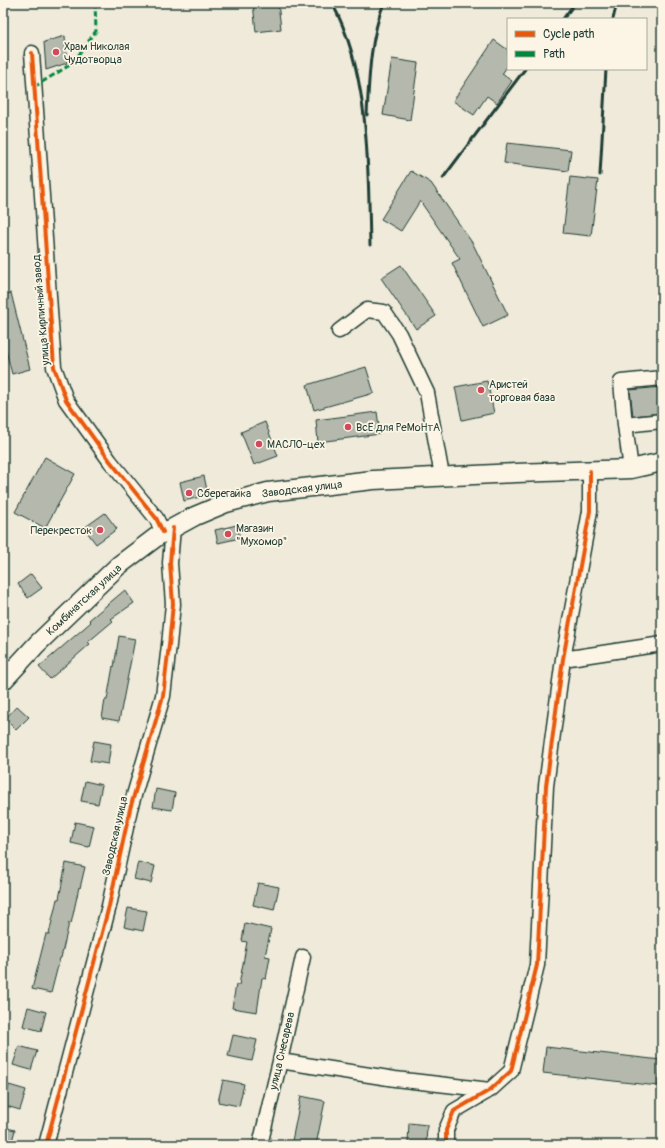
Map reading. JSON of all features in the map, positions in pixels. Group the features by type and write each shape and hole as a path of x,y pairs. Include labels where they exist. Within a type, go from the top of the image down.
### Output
{"main road":[{"name":"Заводская улица","path":"168,530 195,516 226,503 268,492 373,480 631,469 662,462"},
{"name":"Комбинатская улица","path":"3,681 37,644 118,566 168,530"}],"street":[{"name":"улица Кирпичный завод","path":"32,53 54,367 66,400 110,461 156,518 168,530"},
{"path":"339,331 367,310 384,312 399,334 427,393 442,476"},
{"path":"631,469 625,425 622,382 662,378"},
{"path":"625,425 662,421"},
{"path":"446,1145 446,1130 454,1111 490,1090 511,1072 537,965 546,786 563,659 590,511 590,471"},
{"name":"Заводская улица","path":"46,1145 108,906 130,809 162,696 170,645 173,604 168,530"},
{"path":"563,659 662,644"},
{"name":"улица Снесарева","path":"260,1145 303,957"},
{"path":"280,1061 394,1079 490,1090"}],"building":[{"path":"253,3 278,3 281,29 256,32"},
{"name":"Храм Николая Чудотворца","path":"65,36 67,63 46,70 44,42"},
{"path":"494,40 507,49 507,66 502,74 512,81 497,103 487,96 474,115 453,101"},
{"path":"392,59 418,63 410,120 383,115"},
{"path":"507,143 571,150 568,171 504,163"},
{"path":"411,171 431,183 473,244 508,315 483,327 452,263 460,259 420,201 401,231 381,219"},
{"path":"570,177 598,180 591,236 563,233"},
{"path":"401,265 436,316 416,329 381,278"},
{"path":"11,293 30,369 12,374 3,339 3,295"},
{"path":"366,367 374,393 314,410 307,385"},
{"path":"487,381 494,413 462,420 455,387"},
{"path":"662,387 662,413 633,416 630,390"},
{"name":"ВсЁ для РеМоНтА","path":"377,412 380,434 318,442 316,420"},
{"name":"МАСЛО-цех","path":"265,422 278,456 254,465 241,432"},
{"path":"45,457 75,474 45,528 15,512"},
{"path":"204,476 208,495 184,501 180,482"},
{"path":"105,513 117,529 96,544 84,528"},
{"name":"Магазин \"Мухомор\"","path":"237,525 240,538 218,543 215,530"},
{"path":"31,574 42,588 28,598 18,584"},
{"path":"125,590 134,603 111,619 113,621 88,642 90,644 50,679 39,667 91,622 89,620"},
{"path":"119,636 135,639 119,721 102,718 113,666 114,667"},
{"path":"17,706 29,717 16,730 5,719"},
{"path":"94,741 111,744 108,764 90,761"},
{"path":"85,781 102,785 98,804 81,801"},
{"path":"156,789 175,793 172,810 153,807"},
{"path":"75,822 94,826 89,847 71,843"},
{"path":"138,862 155,866 151,883 134,879"},
{"path":"66,863 85,867 71,924 69,923 51,993 32,989 46,934 49,934 57,899 59,899"},
{"path":"258,883 279,887 274,910 253,905"},
{"path":"128,908 147,911 143,931 124,927"},
{"path":"245,923 271,929 265,956 270,957 266,979 262,978 257,1012 232,1008 236,985 239,985 247,942 242,941"},
{"path":"28,1007 46,1012 41,1031 23,1026"},
{"path":"233,1035 257,1040 252,1061 228,1056"},
{"path":"19,1046 37,1051 31,1070 13,1065"},
{"path":"546,1047 661,1060 658,1086 543,1073"},
{"path":"223,1080 244,1084 239,1106 218,1102"},
{"path":"9,1085 26,1090 20,1110 3,1105"},
{"path":"301,1096 325,1101 316,1145 292,1141"},
{"path":"409,1123 427,1125 426,1145 408,1143"},
{"path":"3,1127 15,1130 11,1145 3,1145"}],"railway":[{"path":"332,3 344,30 354,59 360,90 367,153 370,245"},
{"path":"367,115 373,44 379,16 384,3"},
{"path":"564,18 575,3"},
{"path":"613,18 617,3"},
{"path":"443,178 524,70"},
{"path":"600,175 606,70"}],"marked path":[{"path":"34,87 73,63 96,31 95,3"}],"cycle path":[{"path":"32,53 54,367 66,400 110,461 156,518 163,532"},
{"path":"446,1145 446,1130 454,1111 490,1090 511,1071 537,965 546,786 563,659 590,511 590,471"},
{"path":"46,1145 109,906 130,809 163,696 173,604 170,563 173,528"}],"place":[{"name":"Храм Николая Чудотворца","path":"56,52"},
{"name":"Аристей торговая база","path":"481,390"},
{"name":"ВсЁ для РеМоНтА","path":"348,427"},
{"name":"МАСЛО-цех","path":"259,444"},
{"name":"Сберегайка","path":"189,493"},
{"name":"Перекресток","path":"100,530"},
{"name":"Магазин \"Мухомор\"","path":"228,534"}]}
